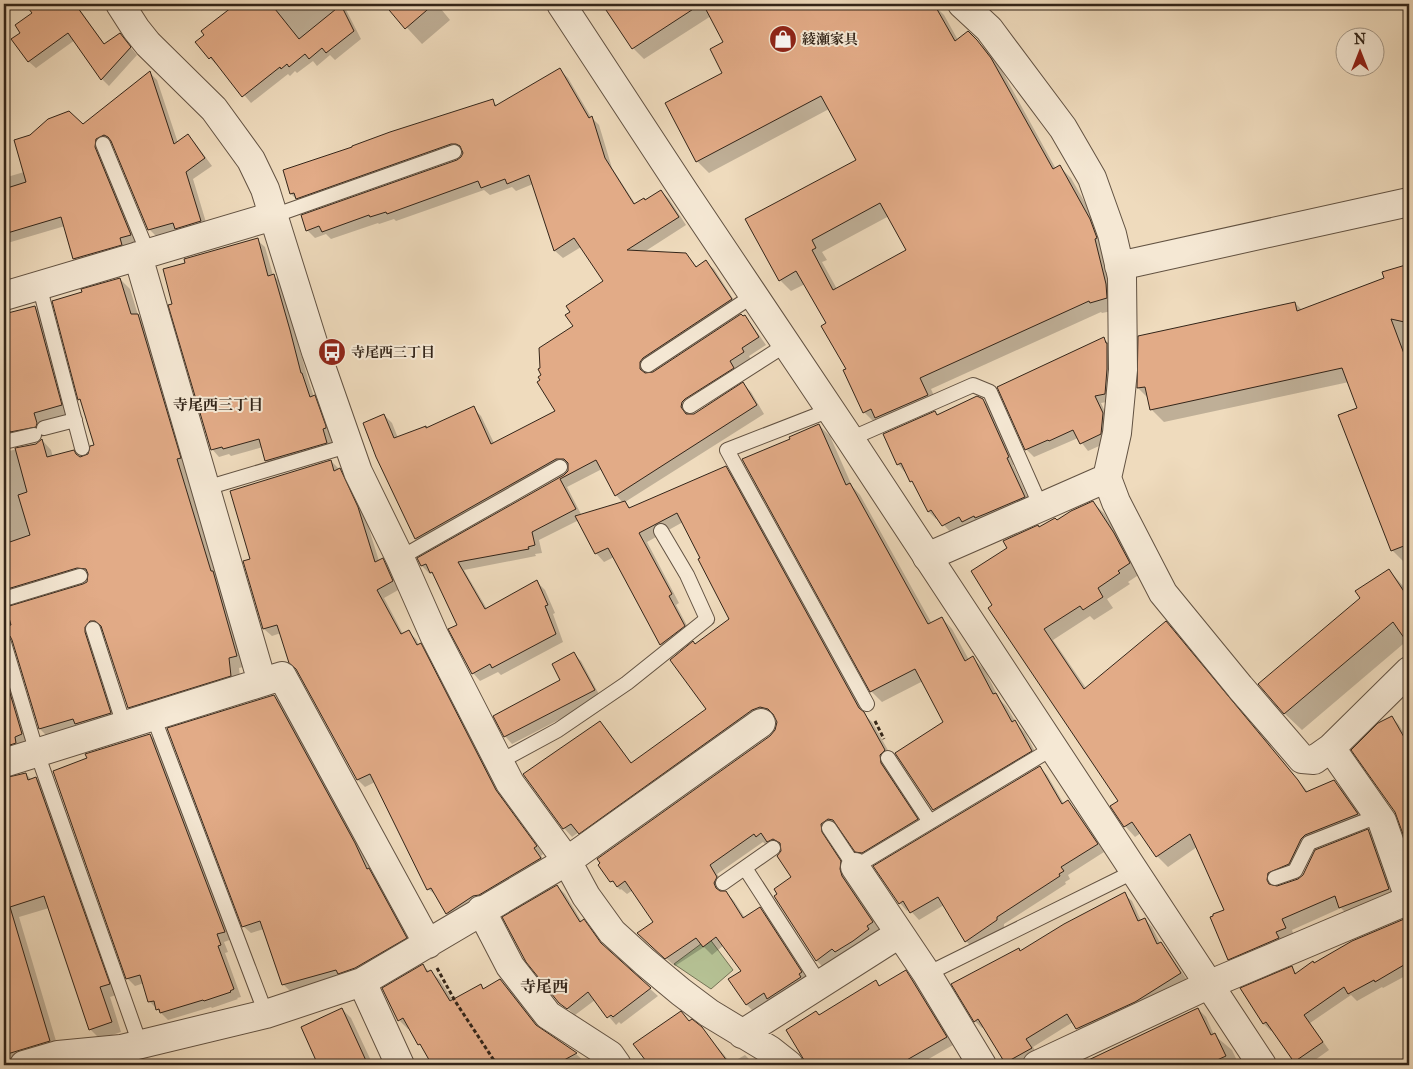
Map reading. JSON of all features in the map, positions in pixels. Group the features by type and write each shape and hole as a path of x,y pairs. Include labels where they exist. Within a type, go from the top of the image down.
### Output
{"street":[{"path":"120,4 148,44 214,108 251,160 265,189 347,446 434,635 510,783 567,861 586,896 612,932 681,992 709,1013 770,1050 789,1065"},
{"path":"561,4 1262,1065"},
{"path":"962,4 988,30 1063,128 1092,178 1112,234 1122,277 1123,370 1117,433 1107,478 1116,502 1163,593 1240,688 1302,759 1314,760 1331,748 1409,671"},
{"path":"1119,266 1409,202"},
{"path":"4,296 273,216"},
{"path":"143,254 206,488 262,682"},
{"path":"927,557 1107,478"},
{"path":"4,763 282,676 426,945"},
{"path":"24,1065 58,1055 129,1053 266,1014 362,982 481,910 567,861 761,723"},
{"path":"1037,1065 1208,985 1409,899 1382,821 1331,748"},
{"path":"855,867 927,974 974,1062"},
{"path":"481,910 510,966 548,1015 610,1055 617,1065"},
{"path":"742,1034 899,934"},
{"path":"362,982 400,1065"}],"lane":[{"path":"103,144 143,254"},
{"path":"273,216 454,152"},
{"path":"38,286 82,448"},
{"path":"648,364 754,295"},
{"path":"690,406 787,344"},
{"path":"850,439 974,385 990,392 1042,507"},
{"path":"830,410 727,450 867,704"},
{"path":"4,442 75,420"},
{"path":"206,488 347,446"},
{"path":"400,558 560,467"},
{"path":"499,762 558,730 627,683 707,619 687,575 661,531"},
{"path":"4,599 80,576"},
{"path":"93,629 124,725"},
{"path":"4,643 129,1053"},
{"path":"153,716 266,1014"},
{"path":"829,828 855,867 1053,748"},
{"path":"888,758 930,822"},
{"path":"1275,878 1295,871 1309,843 1378,816"},
{"path":"723,883 773,848"},
{"path":"744,868 820,984"},
{"path":"927,974 1133,872"}],"path":[{"path":"867,704 885,739 878,744 888,758"},
{"path":"426,945 455,1000 497,1065"}],"green space":[{"path":"709,938 733,970 711,989 674,964"}],"building":[{"path":"25,4 75,4 104,44 120,33 131,47 101,80 68,33 28,62 11,39 20,33 15,25 32,13"},
{"path":"236,4 271,4 299,39 341,5 354,31 326,53 322,48 309,59 305,54 289,67 287,64 281,69 280,67 242,97 211,57 209,59 195,42 204,35 201,31"},
{"path":"384,4 434,4 405,29"},
{"path":"602,4 701,4 632,49"},
{"path":"703,4 934,4 955,41 968,31 977,40 991,58 1053,169 1060,165 1090,219 1097,238 1095,239 1106,284 1107,298 1090,303 1089,301 920,378 928,395 875,418 871,409 863,413 843,370 846,369 821,326 826,323 796,271 779,281 745,219 856,160 821,96 696,162 665,103 722,73 710,49 723,42","holes":["880,203 906,250 833,290 812,250 816,248 812,240"]},
{"path":"560,68 589,118 592,116 605,158 634,204 644,198 645,200 661,190 679,217 627,250 686,253 696,267 706,260 732,299 643,358 640,362 640,369 645,373 653,372 741,314 745,315 759,337 742,348 744,352 730,361 734,368 685,399 681,407 686,414 694,414 743,382 757,405 615,496 596,460 560,479 576,509 532,532 535,545 528,547 529,549 458,562 485,609 537,580 548,605 545,606 556,634 492,668 490,664 472,674 448,629 457,625 432,572 430,573 426,564 421,566 417,558 564,475 568,471 568,463 564,459 556,459 415,539 376,457 363,423 384,414 394,438 426,426 426,428 474,406 491,444 555,411 537,382 540,380 538,377 541,375 538,369 540,368 539,348 573,326 565,315 570,312 566,306 603,281 574,238 554,251 529,175 507,184 505,179 481,188 478,181 387,214 386,212 370,217 369,215 322,232 319,226 306,231 301,215 457,160 463,153 460,146 456,144 451,144 296,199 294,193 290,194 283,170 390,132 493,99 495,106"},
{"path":"150,71 174,144 188,134 205,158 186,172 201,221 175,229 173,223 148,230 111,141 104,135 96,139 95,147 131,235 120,238 122,245 73,259 61,217 4,234 4,189 26,182 14,140 30,135 48,119 69,111 83,124"},
{"path":"258,238 268,276 274,274 301,373 310,397 315,395 326,426 323,429 327,443 265,461 259,439 223,449 222,447 211,450 168,305 172,304 163,269 185,263 184,259"},
{"path":"1409,264 1409,323 1391,319 1409,367 1409,544 1391,551 1338,415 1357,408 1342,368 1150,410 1145,387 1137,388 1138,336 1295,302 1297,311 1384,278 1382,272"},
{"path":"120,278 131,314 138,314 181,458 177,459 211,571 213,571 237,656 229,658 231,676 128,708 101,626 95,621 90,621 85,627 85,632 111,713 75,724 73,719 39,729 12,640 10,636 4,634 4,626 11,625 6,607 83,584 87,582 88,574 86,569 77,568 4,590 4,544 30,535 18,495 27,492 15,448 36,444 42,439 47,457 74,450 80,457 88,454 90,446 94,445 80,399 78,400 52,301 82,292 81,289"},
{"path":"35,306 62,405 34,413 37,423 36,427 10,432 4,410 4,314"},
{"path":"1104,337 1107,343 1105,394 1095,396 1103,413 1101,434 1080,444 1073,430 1025,450 997,387"},
{"path":"977,396 983,399 1025,497 975,518 974,516 962,522 959,517 942,526 931,510 928,512 901,463 897,465 883,434 935,411 937,415"},
{"path":"819,424 846,485 850,483 928,624 942,617 965,661 973,656 993,694 996,693 1012,722 1015,720 1032,751 933,810 895,753 943,722 915,669 870,692 742,459 790,439 789,437"},
{"path":"331,460 334,471 340,468 358,507 375,562 383,558 393,581 377,590 401,634 409,630 417,645 421,643 496,790 537,846 534,848 541,858 479,895 473,896 446,914 431,888 427,890 370,774 357,780 296,669 289,663 277,625 263,629 243,561 250,559 230,491"},
{"path":"726,466 859,708 864,712 885,750 880,755 881,763 918,819 862,853 855,852 833,820 828,819 821,824 822,832 841,861 840,869 842,876 873,922 867,926 869,929 853,941 835,952 832,949 816,961 774,896 777,894 774,889 791,877 777,856 781,851 780,843 773,839 767,842 761,833 756,837 754,834 710,865 717,877 714,883 716,888 720,891 726,891 743,918 760,907 802,972 799,974 801,977 767,999 764,993 746,1005 728,979 741,971 716,937 703,947 696,938 665,959 637,933 653,922 625,881 617,887 613,881 610,882 598,865 600,863 597,859 770,736 775,730 777,722 773,714 768,709 760,707 752,710 579,834 571,824 563,829 523,774 600,721 631,763 706,709 670,660 693,641 695,644 729,619 677,513 639,533 672,594 669,596 685,626 660,645 608,548 595,554 575,516 625,501 629,508"},
{"path":"1093,501 1114,533 1130,563 1118,571 1120,573 1098,588 1103,597 1083,610 1080,606 1044,629 1084,689 1166,621 1306,792 1334,780 1358,814 1305,835 1301,839 1289,864 1268,873 1267,880 1269,884 1277,886 1298,879 1303,875 1315,850 1368,829 1389,889 1339,908 1335,896 1282,919 1286,928 1276,932 1279,938 1228,960 1210,917 1224,910 1190,834 1156,857 1132,822 1124,827 1110,806 1118,801 988,608 992,605 971,571 1007,548 1003,541 1038,525 1039,527 1055,518 1057,520"},
{"path":"1389,569 1409,599 1409,645 1393,622 1284,714 1258,684 1360,598 1355,591"},
{"path":"574,652 595,690 504,737 493,716 560,680 552,664"},
{"path":"4,673 22,734 15,737 16,743 4,747"},
{"path":"274,695 355,843 367,869 369,868 407,938 355,968 338,974 336,970 282,985 260,921 242,927 167,728"},
{"path":"1392,716 1409,746 1409,851 1395,812 1351,750 1378,723"},
{"path":"150,734 225,932 217,934 221,945 218,946 234,989 231,992 204,1001 160,1013 159,1009 156,1010 154,1001 148,1002 140,975 126,979 53,771 87,758 85,754"},
{"path":"1040,766 1062,804 1068,800 1098,844 1061,867 1064,871 1059,874 1060,876 997,917 997,920 965,942 938,897 910,913 903,901 899,904 873,866"},
{"path":"26,773 28,780 36,777 110,984 100,987 112,1022 89,1030 44,896 10,907 50,1041 4,1055 4,778"},
{"path":"557,885 580,922 584,919 601,943 651,988 613,1017 611,1015 607,1018 588,992 567,1009 559,1003 526,962 502,917"},
{"path":"1125,892 1138,921 1145,918 1157,944 1161,942 1181,973 1135,1002 1076,1029 1067,1014 1026,1039 1032,1048 1005,1063 978,1019 974,1022 951,984 1019,948 1020,951 1064,924"},
{"path":"1409,917 1409,962 1375,982 1374,980 1348,994 1344,987 1304,1015 1323,1042 1294,1062 1266,1022 1263,1024 1240,988 1292,966 1295,974 1313,961 1314,963 1352,941"},
{"path":"423,964 427,972 431,970 450,1001 481,984 483,989 500,979 536,1025 577,1053 555,1065 432,1065 403,1018 398,1021 382,988"},
{"path":"906,970 947,1037 898,1065 807,1065 786,1030 816,1011 819,1015 876,980 879,986"},
{"path":"342,1008 368,1065 318,1065 301,1027"},
{"path":"1198,1008 1211,1035 1215,1033 1226,1056 1206,1065 1078,1065"},
{"path":"681,1011 689,1021 692,1019 702,1027 730,1065 649,1065 633,1044"}],"place":[{"name":"綾瀬家具","path":"783,39"},
{"name":"寺尾西三丁目","path":"332,352"}],"district":[{"name":"寺尾西三丁目","path":"218,405"},
{"name":"寺尾西","path":"544,986"}]}
